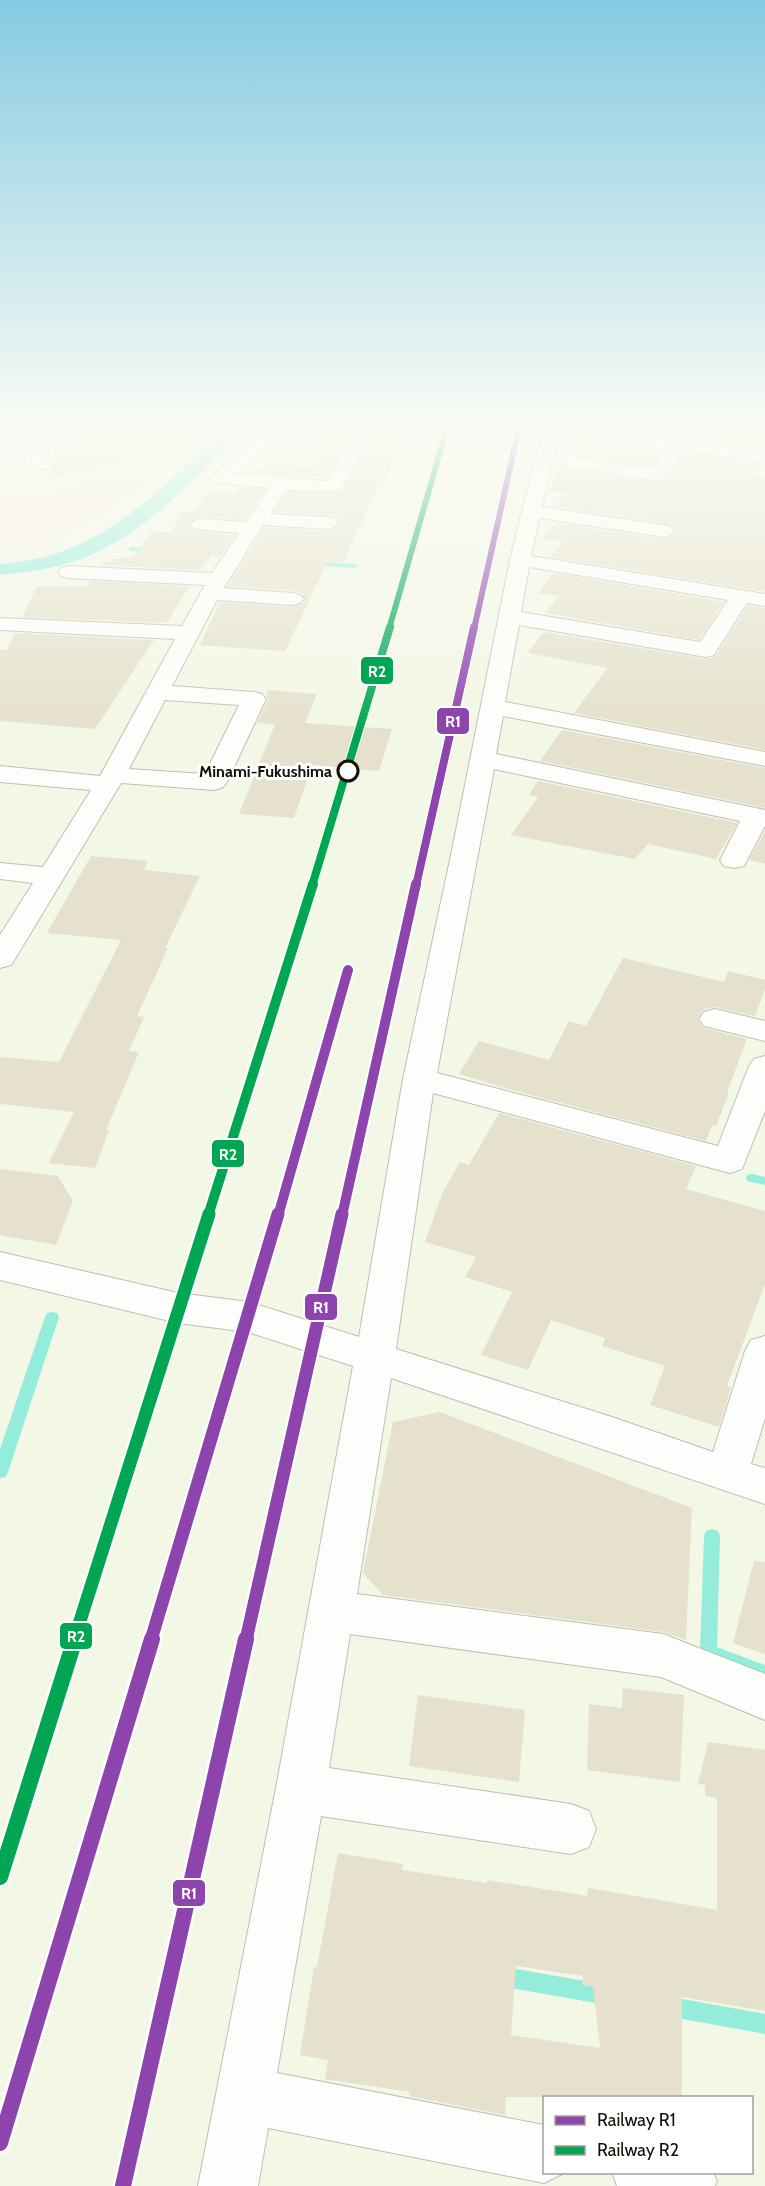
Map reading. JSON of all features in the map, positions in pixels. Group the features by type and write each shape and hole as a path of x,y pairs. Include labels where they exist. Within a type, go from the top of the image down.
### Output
{"street":[{"path":"0,959 110,779 214,586 250,530"},
{"path":"228,2186 301,1788 375,1356 419,1079 494,707 527,530"},
{"path":"657,530 664,531"},
{"path":"520,560 765,600"},
{"path":"68,572 214,586 292,599"},
{"path":"510,617 706,650 741,596"},
{"path":"0,624 190,633"},
{"path":"0,774 214,782 254,699 158,692"},
{"path":"494,707 765,759"},
{"path":"482,759 760,817 734,860"},
{"path":"0,871 51,876"},
{"path":"716,1019 765,1031"},
{"path":"419,1079 730,1161 765,1066"},
{"path":"0,1266 178,1308 249,1317 375,1356 765,1486"},
{"path":"727,1475 765,1351"},
{"path":"331,1611 663,1656 765,1696"},
{"path":"301,1788 571,1829"},
{"path":"245,2095 543,2154"}],"shaded area":[{"path":"0,530 72,530 52,540 18,550 0,551"}],"water":[{"path":"105,530 134,530 109,546 76,561 44,569 0,575 0,564 41,558 67,550"}],"building":[{"path":"172,530 193,530 235,535 219,558 212,554 201,570 101,565 112,559 133,557 152,531 171,532"},
{"path":"262,530 358,530 343,562 328,561 285,651 200,645 220,602 293,607 306,601 302,593 294,591 228,586"},
{"path":"548,530 603,530 664,539 672,537 676,531 765,530 765,592 550,557 563,542 541,538"},
{"path":"554,573 724,602 699,640 545,613 559,596 538,593"},
{"path":"90,581 190,586 166,623 22,617 37,586 87,587"},
{"path":"748,605 765,608 765,750 574,713 607,668 527,653 544,632 707,659 716,656"},
{"path":"15,633 154,640 95,729 0,721 0,650 7,650"},
{"path":"268,690 317,694 305,723 392,729 379,771 312,765 294,818 239,814 275,724 257,723 268,700 266,695"},
{"path":"562,730 765,768 765,808 540,761"},
{"path":"538,781 737,823 716,859 648,844 635,859 511,835 538,797 529,795"},
{"path":"765,831 765,864 749,860"},
{"path":"91,856 148,861 144,870 200,876 165,948 168,948 137,1016 144,1017 129,1051 139,1052 106,1130 109,1130 95,1168 49,1163 74,1112 0,1104 0,1057 59,1062 121,940 47,933"},
{"path":"623,958 724,982 728,971 765,980 765,989 755,1016 714,1007 703,1010 697,1018 703,1028 747,1039 716,1126 712,1125 706,1141 459,1074 479,1041 549,1060 569,1021 586,1026"},
{"path":"499,1113 696,1166 686,1189 765,1211 765,1284 727,1386 731,1387 719,1427 650,1405 665,1366 602,1346 605,1338 551,1320 528,1370 481,1355 512,1292 465,1277 476,1257 425,1242 442,1194 460,1162 469,1165"},
{"path":"0,1169 58,1176 73,1201 56,1245 0,1235"},
{"path":"440,1412 692,1508 686,1640 663,1632 383,1595 363,1573 393,1422"},
{"path":"754,1561 765,1562 765,1654 733,1643"},
{"path":"623,1688 684,1695 680,1782 587,1770 589,1704 622,1708"},
{"path":"418,1695 525,1710 519,1782 409,1766"},
{"path":"708,1742 765,1750 765,2011 682,1997 682,2096 506,2097 505,2115 409,2096 410,2092 325,2079 328,2060 300,2055 314,1967 317,1967 338,1853 403,1864 402,1870 487,1883 487,1880 587,1896 588,1888 717,1910 717,1798 705,1796 705,1785 698,1784","holes":["516,1966 583,1976 582,1985 593,1987 600,2048 511,2035"]}],"waterway":[{"path":"132,549 153,550"},
{"path":"312,563 355,566"},
{"path":"752,1178 765,1181"},
{"path":"0,1472 52,1317"},
{"path":"712,1536 708,1652 765,1673"},
{"path":"500,1976 607,1995"},
{"path":"666,2006 765,2024"}],"rail line":[{"name":"R2","path":"0,1877 348,772 418,530"},
{"name":"R1","path":"123,2186 496,530"},
{"name":"R1","path":"0,2143 249,1317 348,970"}],"place":[{"name":"Minami-Fukushima","path":"348,771"}]}
